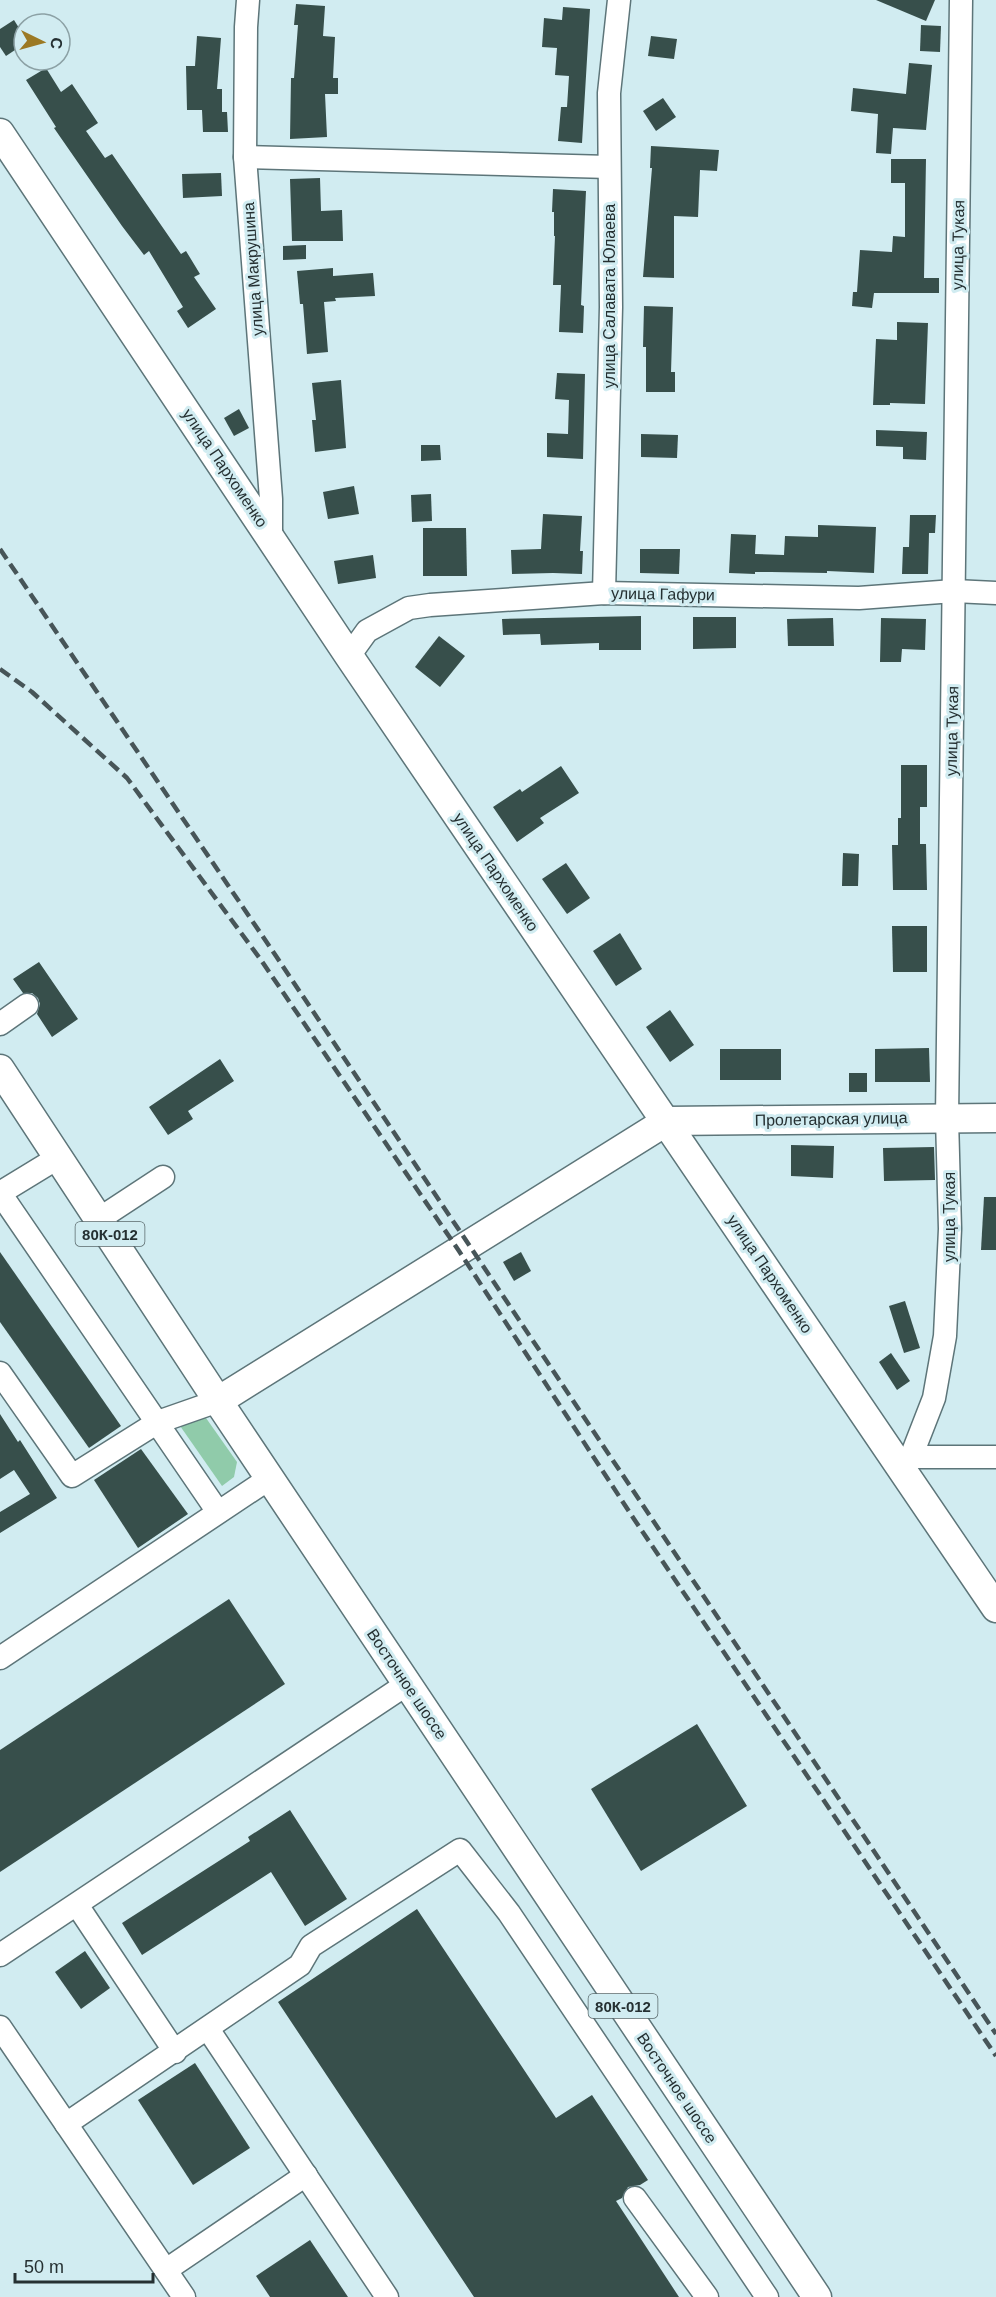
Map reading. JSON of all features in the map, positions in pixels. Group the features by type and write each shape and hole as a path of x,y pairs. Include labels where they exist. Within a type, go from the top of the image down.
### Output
{"main road":[{"name":"улица Пархоменко","path":"0,133 349,656 667,1121 904,1460 996,1608"},
{"name":"Восточное шоссе","path":"0,1069 218,1401 817,2297"},
{"name":"Пролетарская улица","path":"667,1121 996,1118"},
{"path":"218,1401 667,1121"}],"street":[{"name":"улица Макрушина","path":"248,0 244,157 271,499 271,537"},
{"name":"улица Салавата Юлаева","path":"604,593 611,307 609,93 619,0"},
{"name":"улица Тукая","path":"904,1460 934,1398 945,1336 950,1229 947,1118 961,0"},
{"path":"244,157 609,167"},
{"name":"улица Гафури","path":"349,656 367,631 409,608 430,605 604,593 859,598 954,591 996,593"},
{"path":"0,1024 27,1005"},
{"path":"59,1157 0,1193 218,1512"},
{"path":"99,1219 163,1177"},
{"path":"0,1373 72,1476 158,1422 218,1401"},
{"path":"904,1460 996,1456"},
{"path":"0,1658 270,1478"},
{"path":"0,1955 407,1684"},
{"path":"66,2124 300,1965 311,1946 460,1850 510,1913 767,2297"},
{"path":"77,1905 175,2052"},
{"path":"0,2026 182,2296"},
{"path":"208,2029 387,2297"},
{"path":"166,2270 306,2175"},
{"path":"635,2198 708,2297"}],"green space":[{"path":"187,1416 206,1418 237,1462 234,1477 222,1486 178,1423"}],"building":[{"path":"876,0 935,0 926,21"},
{"path":"296,4 325,6 323,36 335,37 333,78 338,78 338,94 325,94 327,137 290,139 291,78 294,78 298,25 294,25"},
{"path":"563,7 590,9 582,143 558,141 561,107 567,107 569,76 555,75 557,48 542,47 544,18 562,20"},
{"path":"12,21 12,52 6,56 0,47 0,29"},
{"path":"921,25 941,26 940,52 920,51"},
{"path":"197,36 221,38 217,89 222,89 222,112 227,112 228,132 203,132 202,110 187,110 186,66 195,66"},
{"path":"651,36 677,39 674,59 648,56"},
{"path":"909,63 932,65 926,130 893,128 891,154 876,153 878,114 851,111 853,88 906,94"},
{"path":"39,72 48,72 61,92 72,84 98,123 86,131 105,158 112,154 181,254 186,251 200,274 194,277 216,309 188,328 177,311 183,307 149,251 144,255 122,226 54,128 56,127 26,80"},
{"path":"663,98 676,117 656,131 643,111"},
{"path":"651,146 719,150 717,171 700,170 698,217 674,216 674,278 643,277 652,168 650,168"},
{"path":"891,159 926,159 924,278 939,278 939,293 874,293 872,308 852,306 853,292 857,292 860,250 892,252 893,236 905,237 905,183 891,183"},
{"path":"221,173 222,196 183,198 182,174"},
{"path":"320,178 321,211 342,210 343,241 292,241 290,179"},
{"path":"553,189 586,191 581,305 584,306 583,333 559,332 561,285 553,285 555,236 554,212 552,212"},
{"path":"306,245 306,259 283,260 283,246"},
{"path":"333,268 333,276 373,273 375,296 335,298 336,301 324,302 328,352 307,354 303,304 300,304 297,271"},
{"path":"644,306 673,307 671,372 675,372 675,392 646,392 646,347 643,347"},
{"path":"897,322 928,323 925,404 873,405 876,339 897,340"},
{"path":"557,373 585,374 583,459 547,457 547,433 568,434 569,400 555,399"},
{"path":"341,380 346,448 315,452 312,420 316,420 312,383"},
{"path":"239,409 249,428 234,436 224,418"},
{"path":"876,430 927,432 926,460 903,459 903,447 876,446"},
{"path":"641,434 678,435 677,458 641,457"},
{"path":"421,445 440,445 441,460 421,461"},
{"path":"354,486 359,514 328,519 323,492"},
{"path":"431,494 432,521 412,522 411,495"},
{"path":"543,514 582,516 580,551 583,551 582,574 512,574 511,550 541,549"},
{"path":"910,515 936,515 935,533 929,533 928,574 902,574 903,547 909,547"},
{"path":"818,525 876,527 874,573 827,571 827,573 729,573 731,534 756,535 755,554 784,555 785,536 818,537"},
{"path":"423,528 466,528 467,576 423,576"},
{"path":"640,549 680,549 679,574 640,573"},
{"path":"373,555 376,578 338,584 334,561"},
{"path":"641,616 641,650 599,650 599,643 541,645 540,634 503,635 502,619"},
{"path":"693,617 736,617 736,648 693,649"},
{"path":"833,618 834,646 788,646 787,619"},
{"path":"881,618 926,619 925,650 902,649 901,662 880,662"},
{"path":"439,636 465,656 440,687 415,667"},
{"path":"901,765 927,765 927,807 920,807 920,844 926,844 927,890 893,890 892,845 898,845 898,818 901,818"},
{"path":"561,766 579,793 540,818 544,823 517,842 493,807 520,789 522,792"},
{"path":"843,853 859,854 858,886 842,886"},
{"path":"566,863 590,898 567,914 542,879"},
{"path":"892,926 927,926 927,972 893,972"},
{"path":"620,933 642,969 616,986 593,951"},
{"path":"39,962 78,1019 52,1037 37,1014 40,1004 38,998 32,993 23,993 13,979"},
{"path":"670,1010 694,1045 670,1062 646,1027"},
{"path":"929,1048 930,1082 875,1082 875,1049"},
{"path":"720,1049 781,1049 781,1080 720,1080"},
{"path":"220,1059 234,1081 188,1111 193,1119 168,1135 149,1107"},
{"path":"849,1073 867,1073 867,1092 849,1092"},
{"path":"791,1145 834,1146 833,1178 791,1176"},
{"path":"934,1147 935,1180 884,1181 883,1148"},
{"path":"984,1197 996,1197 996,1250 981,1250"},
{"path":"0,1252 121,1426 89,1448 0,1322"},
{"path":"521,1252 531,1271 514,1281 503,1262"},
{"path":"905,1301 920,1348 904,1353 889,1306"},
{"path":"891,1353 910,1381 897,1390 879,1362"},
{"path":"0,1414 18,1442 20,1440 57,1498 0,1533 0,1512 30,1494 14,1470 0,1479"},
{"path":"141,1449 188,1514 138,1548 94,1480"},
{"path":"229,1599 285,1684 0,1872 0,1750"},
{"path":"697,1724 747,1806 641,1871 591,1789"},
{"path":"290,1810 347,1899 305,1926 271,1872 142,1955 122,1923 250,1841 248,1837"},
{"path":"417,1909 556,2118 592,2095 648,2180 640,2185 628,2187 622,2198 616,2201 679,2297 474,2297 278,2002"},
{"path":"85,1951 110,1988 81,2009 55,1972"},
{"path":"195,2063 250,2148 193,2185 138,2100"},
{"path":"310,2240 348,2297 270,2297 256,2276"}],"railway":[{"path":"0,549 276,956 996,2034"},
{"path":"0,669 32,692 127,778 261,960 459,1251 634,1519 996,2056"}]}
